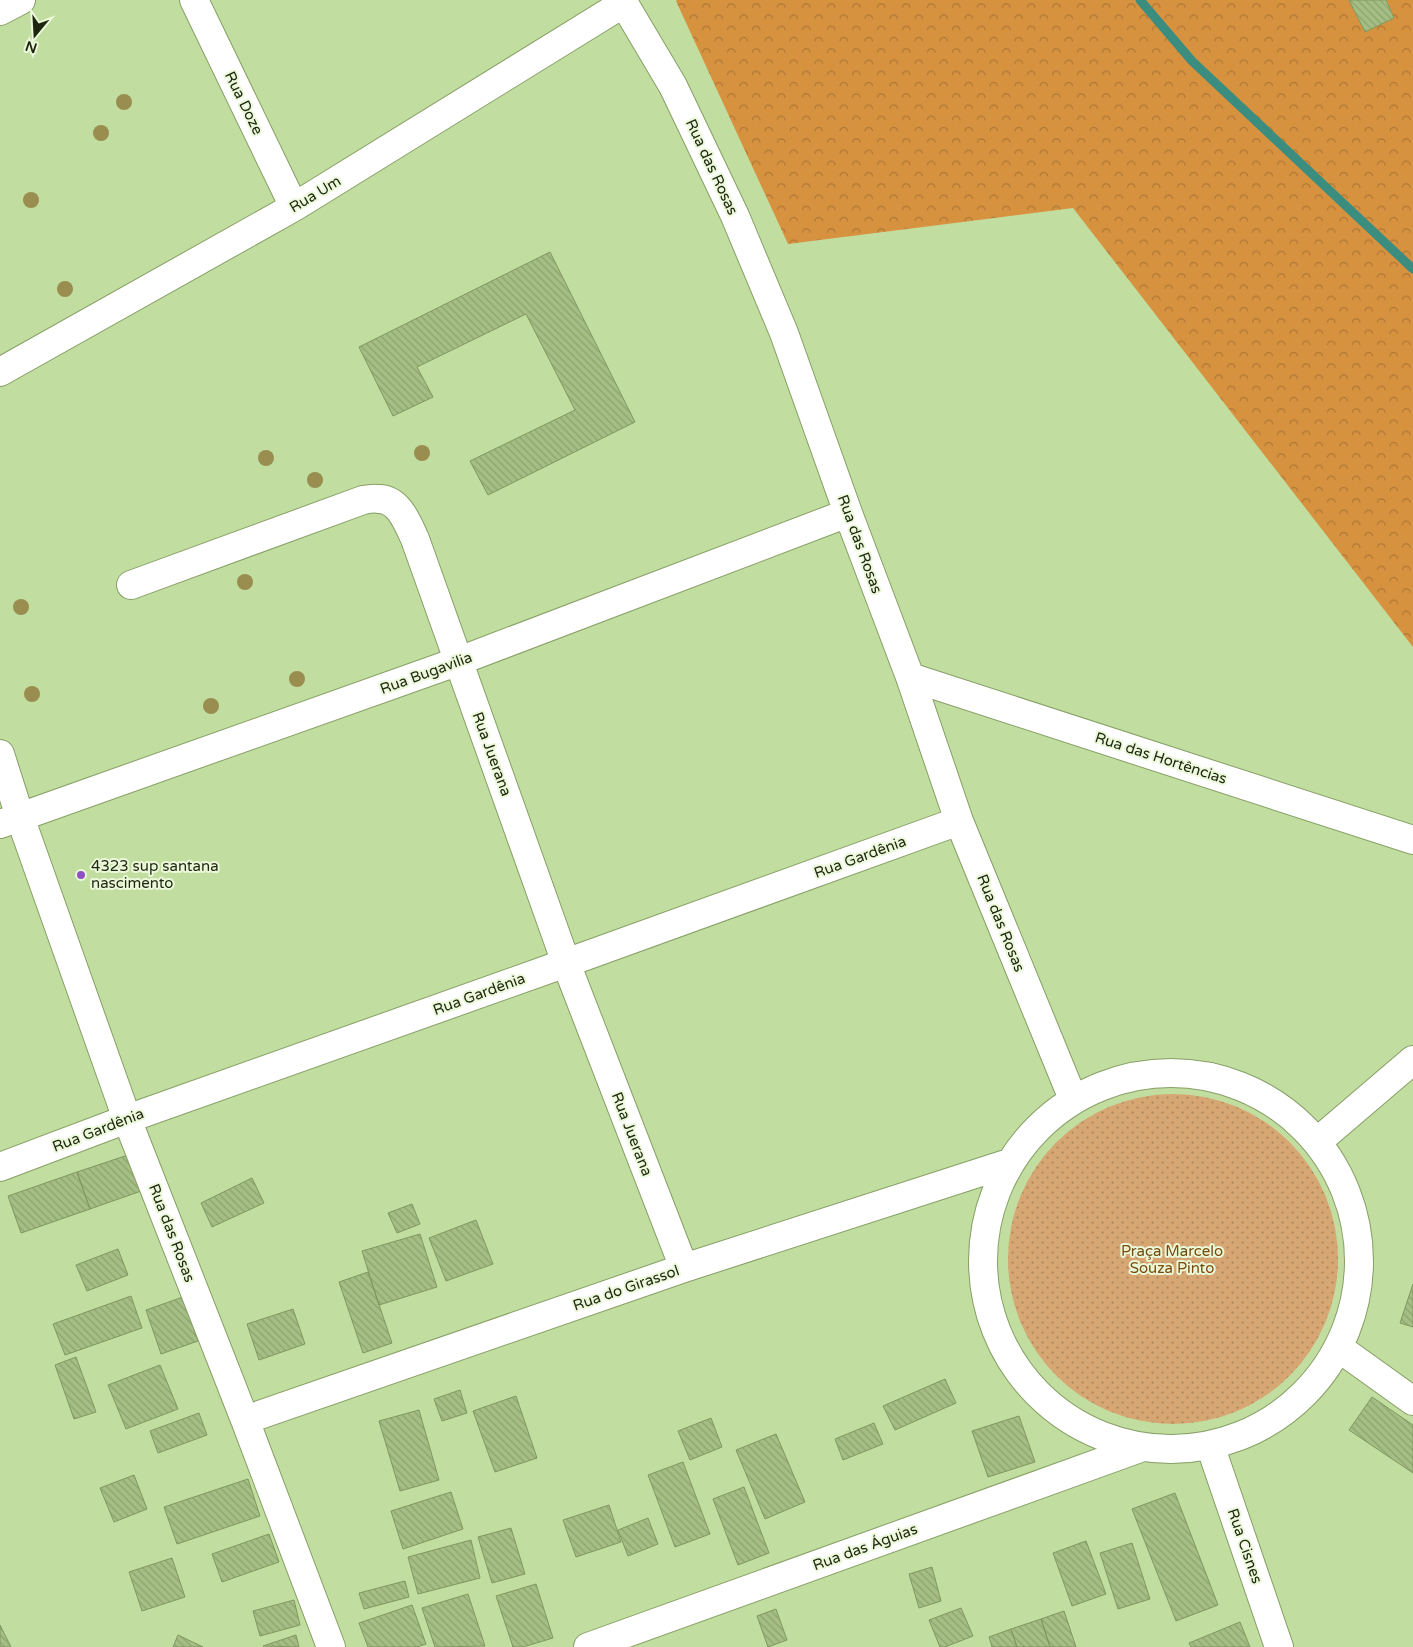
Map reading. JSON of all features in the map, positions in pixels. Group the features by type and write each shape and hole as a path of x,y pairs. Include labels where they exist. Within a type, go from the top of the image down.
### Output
{"street":[{"path":"0,11 21,0"},
{"name":"Rua Doze","path":"194,0 294,207"},
{"name":"Rua Um","path":"0,372 294,207 623,2"},
{"name":"Rua das Rosas","path":"623,2 673,86 735,216 784,333 848,513 910,677 959,821 1073,1099"},
{"name":"Rua Juerana","path":"130,585 363,500 381,498 391,503 403,514 415,539 566,963 684,1268"},
{"name":"Rua Bugavilia","path":"10,821 459,661 848,513"},
{"name":"Rua das Hortências","path":"910,677 1413,840"},
{"path":"0,754 10,821"},
{"name":"Rua das Rosas","path":"10,821 245,1420 331,1647"},
{"name":"Rua Gardênia","path":"0,1168 127,1119 959,821"},
{"path":"1317,1142 1413,1060"},
{"path":"1136,1076 1203,1076 1266,1099 1317,1142 1337,1172 1351,1206 1359,1242 1359,1278 1352,1314 1339,1348 1315,1382 1285,1411 1250,1432 1210,1445 1176,1449 1142,1447 1110,1439 1079,1425 1058,1411 1027,1383 1007,1355 993,1324 985,1292 982,1259 985,1226 994,1193 1009,1163 1037,1127 1073,1099 1136,1076"},
{"name":"Rua do Girassol","path":"245,1420 684,1268 1009,1163"},
{"path":"1339,1348 1413,1401"},
{"name":"Rua Cisnes","path":"1210,1445 1279,1647"},
{"name":"Rua das Águias","path":"588,1647 1142,1447"}],"green space":[{"path":"677,0 1413,0 1413,647 1073,208 788,244"},
{"name":"Praça Marcelo Souza Pinto","path":"1173,1094 1205,1097 1251,1113 1278,1131 1290,1142 1301,1154 1319,1181 1335,1227 1338,1259 1335,1291 1319,1337 1301,1364 1290,1376 1278,1387 1251,1405 1205,1421 1173,1424 1141,1421 1095,1405 1068,1387 1056,1376 1045,1364 1027,1337 1011,1291 1008,1259 1011,1227 1027,1181 1045,1154 1056,1142 1068,1131 1095,1113 1141,1097"}],"building":[{"path":"1349,0 1386,0 1394,18 1365,32"},
{"path":"550,252 635,422 488,495 470,461 575,410 526,314 417,367 433,397 393,416 359,347"},
{"path":"131,1154 144,1190 90,1209 77,1172"},
{"path":"77,1172 90,1209 21,1233 8,1196"},
{"path":"252,1178 264,1203 212,1227 201,1203"},
{"path":"412,1204 420,1224 397,1233 388,1213"},
{"path":"476,1220 493,1264 446,1281 429,1238"},
{"path":"420,1234 437,1287 379,1305 362,1251"},
{"path":"118,1249 128,1275 87,1291 76,1265"},
{"path":"368,1272 392,1343 363,1353 339,1282"},
{"path":"1413,1284 1413,1327 1400,1323"},
{"path":"131,1296 142,1328 65,1355 53,1324"},
{"path":"183,1297 198,1341 161,1354 146,1310"},
{"path":"293,1309 305,1344 259,1360 247,1324"},
{"path":"76,1357 96,1412 74,1419 55,1365"},
{"path":"160,1365 178,1409 126,1429 108,1385"},
{"path":"945,1379 956,1403 895,1430 883,1406"},
{"path":"460,1390 467,1413 442,1421 434,1399"},
{"path":"516,1396 537,1458 495,1472 473,1411"},
{"path":"1372,1397 1413,1425 1413,1473 1349,1430"},
{"path":"419,1410 439,1480 400,1491 379,1421"},
{"path":"199,1413 207,1435 158,1453 150,1431"},
{"path":"1019,1416 1035,1462 988,1477 972,1431"},
{"path":"711,1418 722,1447 690,1460 678,1431"},
{"path":"874,1423 883,1444 843,1460 835,1439"},
{"path":"776,1434 805,1502 765,1519 736,1450"},
{"path":"683,1462 710,1534 675,1547 648,1475"},
{"path":"134,1475 147,1509 114,1522 100,1488"},
{"path":"248,1479 260,1516 177,1544 164,1507"},
{"path":"744,1487 769,1553 738,1565 713,1499"},
{"path":"451,1492 463,1529 403,1549 391,1511"},
{"path":"1175,1493 1218,1605 1176,1621 1132,1509"},
{"path":"609,1505 621,1542 576,1557 563,1520"},
{"path":"648,1518 658,1544 628,1556 618,1530"},
{"path":"511,1528 525,1574 492,1583 478,1537"},
{"path":"269,1534 279,1562 222,1582 212,1554"},
{"path":"471,1540 480,1578 418,1594 408,1557"},
{"path":"1086,1541 1106,1594 1072,1606 1053,1553"},
{"path":"1132,1543 1150,1599 1118,1609 1100,1553"},
{"path":"172,1558 185,1597 142,1611 129,1572"},
{"path":"932,1567 941,1601 919,1608 909,1574"},
{"path":"405,1581 409,1597 364,1609 359,1593"},
{"path":"536,1584 553,1638 523,1647 513,1647 496,1596"},
{"path":"468,1594 485,1646 435,1647 422,1608"},
{"path":"294,1600 300,1625 260,1636 253,1611"},
{"path":"412,1605 426,1644 417,1647 368,1647 359,1623"},
{"path":"961,1608 973,1636 945,1647 940,1647 929,1620"},
{"path":"776,1609 787,1640 768,1647 757,1616"},
{"path":"1064,1611 1076,1647 1050,1647 1041,1619"},
{"path":"1041,1619 1050,1647 1017,1647 1011,1629"},
{"path":"1240,1622 1250,1647 1191,1647 1189,1643"},
{"path":"0,1625 11,1647 0,1647"},
{"path":"1011,1629 1017,1647 992,1647 989,1637"},
{"path":"178,1635 203,1647 173,1647"},
{"path":"296,1635 299,1647 263,1646"}],"waterway":[{"path":"1140,0 1192,61 1413,269"}],"place":[{"name":"4323 sup santana nascimento","path":"81,875"}]}
